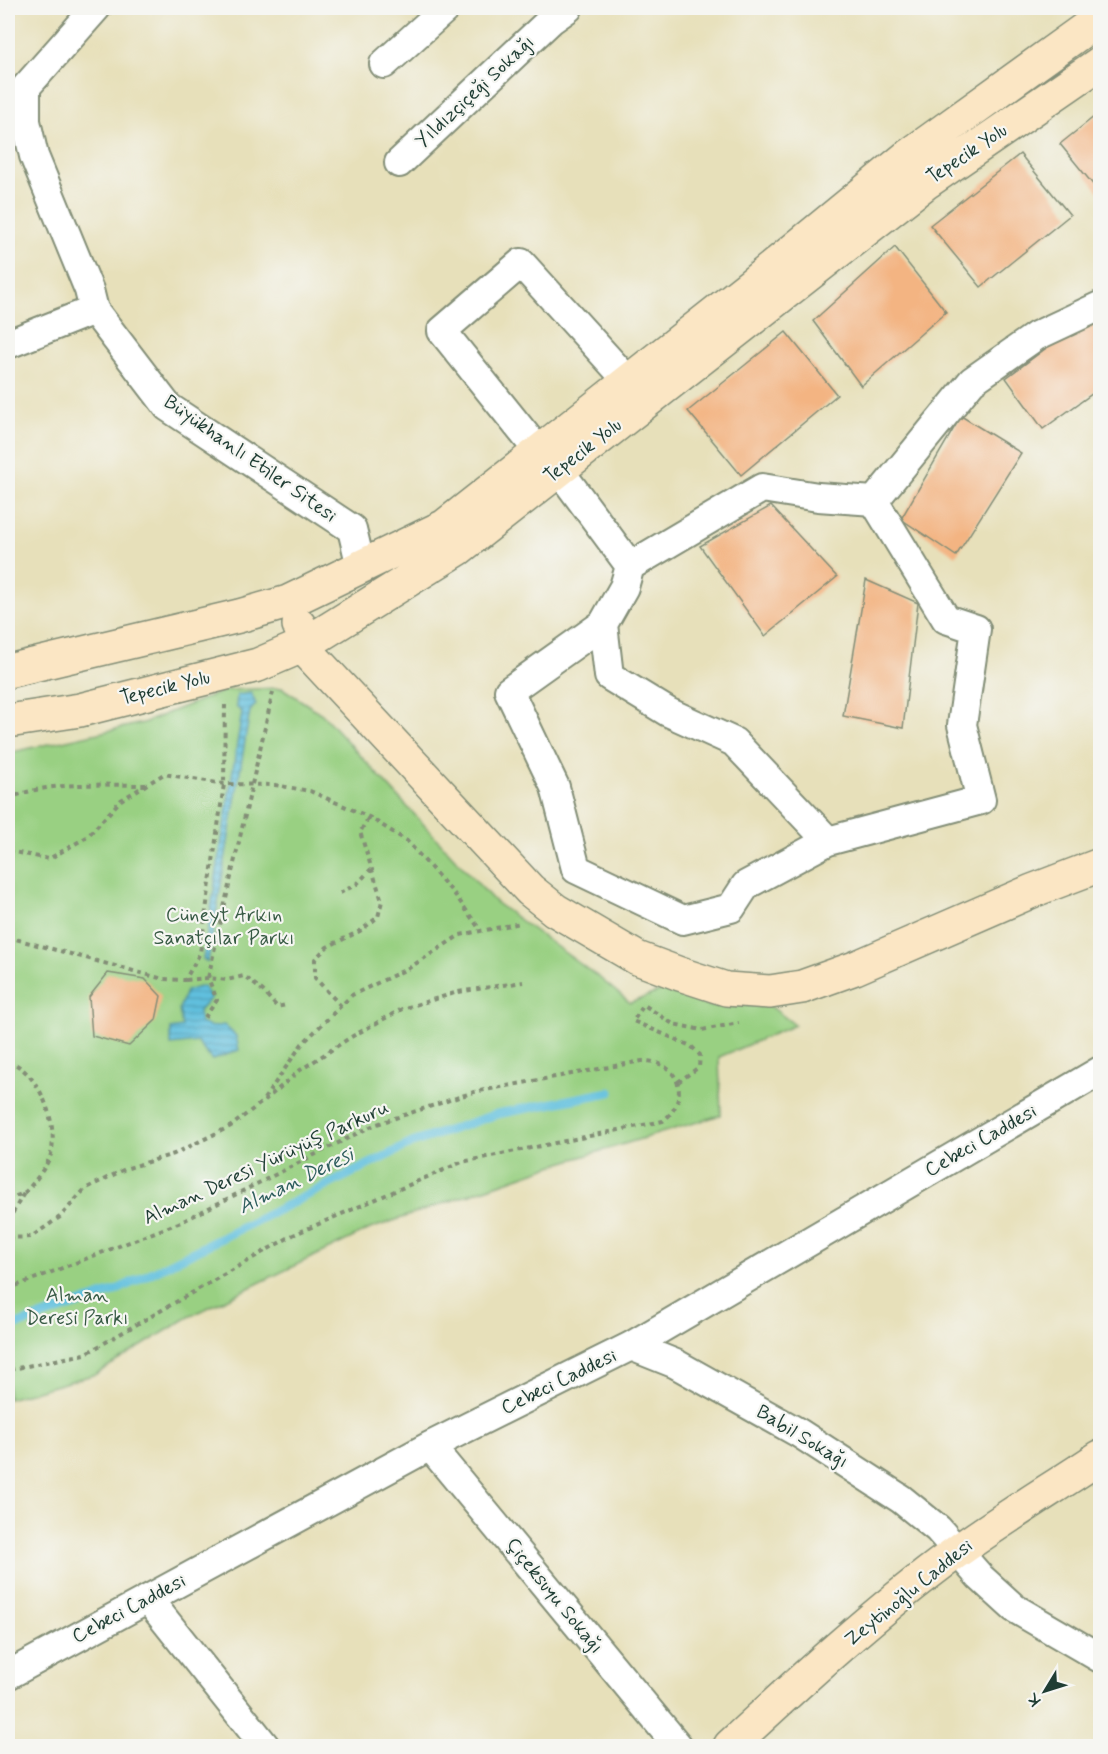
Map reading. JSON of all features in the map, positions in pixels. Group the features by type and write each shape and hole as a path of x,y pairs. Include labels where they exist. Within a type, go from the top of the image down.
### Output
{"main road":[{"name":"Tepecik Yolu","path":"8,721 81,710 258,665 302,646 458,549 628,382 907,157 1101,18"},
{"name":"Tepecik Yolu","path":"8,671 239,616 288,602 445,526 549,461 924,184 1101,63"},
{"path":"288,602 302,632 302,646 530,891 555,910 637,958 726,989 770,992 802,987 855,968 1032,891 1101,865"},
{"path":"239,616 241,629 258,665"},
{"name":"Zeytinoğlu Caddesi","path":"730,1746 838,1649 914,1585 957,1552 1101,1457"}],"street":[{"name":"Büyükhanlı Etiler Sitesi","path":"96,8 26,87 26,121 34,156 89,290 93,309 168,407 352,530 361,567"},
{"path":"384,64 446,8"},
{"name":"Yıldızçiçeği Sokağı","path":"399,163 552,12"},
{"path":"628,382 521,263 442,331 549,461 630,566"},
{"path":"874,501 972,381 1036,336 1101,306"},
{"path":"8,344 93,309"},
{"path":"762,488 818,497 874,501 946,620 976,629 962,725 981,800 828,841 746,885 731,908 683,920 576,869 555,787 509,691 603,624 624,587 630,566 762,488"},
{"path":"603,624 609,676 668,712 735,741 828,841"},
{"name":"Cebeci Caddesi","path":"8,1675 430,1446 631,1346 1101,1071"},
{"name":"Babil Sokağı","path":"631,1346 675,1364 809,1440 901,1499 938,1529 980,1577 1014,1608 1101,1658"},
{"name":"Çiçeksuyu Sokağı","path":"430,1446 678,1746"},
{"path":"148,1599 265,1746"}],"path":[{"path":"185,980 200,953 224,784 225,702"},
{"path":"203,1020 217,1000 208,978 271,705"},
{"path":"8,852 49,859 87,837 121,800 164,774 224,784 275,785 310,791 369,817 407,841 456,896 481,931"},
{"path":"8,799 24,791 87,785 146,785"},
{"path":"341,1006 315,978 315,959 327,947 360,931 378,918 382,901 360,832 369,817"},
{"path":"340,893 357,884 371,870"},
{"path":"260,1104 302,1044 352,995 409,968 460,934 523,923"},
{"path":"8,937 163,979 227,980 244,976 263,991 277,1007 286,1005"},
{"path":"8,1238 32,1237 60,1217 85,1189 125,1169 174,1154 231,1126 299,1071 351,1037 402,1009 458,992 523,982"},
{"path":"8,1371 85,1354 293,1235 462,1162 663,1120 675,1108 679,1091 678,1082 699,1067 700,1055 691,1046 633,1022 644,1005 653,1009"},
{"path":"8,1061 14,1063 29,1076 42,1095 54,1134 51,1156 24,1192 8,1221"},
{"name":"Alman Deresi Yürüyüş Parkuru","path":"8,1289 182,1222 374,1125 474,1092 642,1061 651,1061 667,1068 678,1082"},
{"path":"8,1199 24,1192"}],"green space":[{"name":"Cüneyt Arkın Sanatçılar Parkı","path":"282,688 322,714 495,902 601,979 630,1003 663,990 710,1006 765,1002 795,1025 719,1057 721,1115 551,1166 370,1229 187,1318 96,1374 8,1399 8,753 143,723 226,690"}],"water":[{"path":"251,693 256,704 250,711 208,962 203,959 242,712 236,707 237,695"},
{"path":"203,986 211,998 199,1011 200,1023 212,1027 224,1025 236,1036 239,1050 212,1060 197,1042 171,1045 171,1029 182,1027 179,1009 186,991"}],"building":[{"path":"1100,112 1100,193 1060,144"},
{"path":"1020,154 1070,215 981,287 930,225"},
{"path":"895,247 946,312 861,386 813,321"},
{"path":"1100,308 1100,388 1043,429 1006,378"},
{"path":"786,332 837,395 741,475 688,411"},
{"path":"961,416 1021,453 956,556 901,519"},
{"path":"771,506 837,577 765,636 700,546"},
{"path":"866,580 918,603 903,728 843,716"},
{"path":"108,973 145,979 161,996 156,1020 129,1046 92,1036 89,997"}],"waterway":[{"name":"Alman Deresi","path":"8,1328 113,1292 412,1143 497,1114 610,1092"}],"park label":[{"name":"Alman Deresi Parkı","path":"77,1306"}]}
